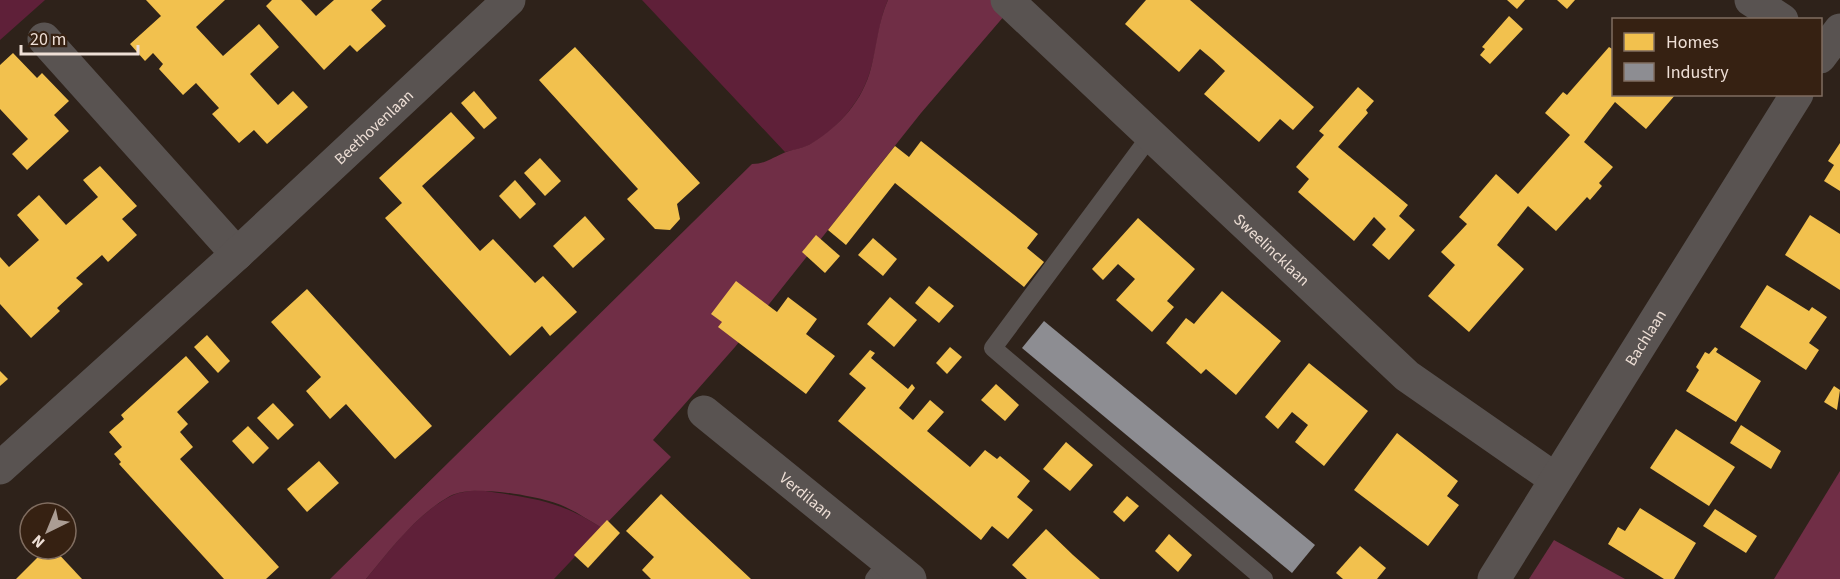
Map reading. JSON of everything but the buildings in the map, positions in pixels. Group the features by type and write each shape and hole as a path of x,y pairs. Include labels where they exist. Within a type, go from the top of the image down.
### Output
{"street":[{"name":"Beethovenlaan","path":"0,468 237,254 509,0"},
{"name":"Sweelincklaan","path":"1006,0 1407,376 1556,479"},
{"path":"1750,0 1779,18"},
{"path":"44,39 237,254"},
{"name":"Bachlaan","path":"1494,579 1796,96"},
{"name":"Verdilaan","path":"704,412 891,573"}],"lane":[{"path":"1151,135 993,348 1264,579"}],"shaded area":[{"path":"0,0 45,0 0,40"},
{"path":"642,0 888,0 871,68 856,101 831,130 805,147 785,152"},
{"path":"888,0 1002,0 1011,8 921,113 735,347 653,440 671,457 602,528 570,509 549,501 499,492 459,493 438,504 415,523 366,579 330,579 752,164 765,162 809,145 841,120 856,101 867,80"},
{"path":"1840,471 1840,579 1774,579"},
{"path":"479,490 557,505 602,528 554,579 366,579 404,533 426,512 454,495"},
{"path":"1554,540 1625,579 1529,579"}]}
